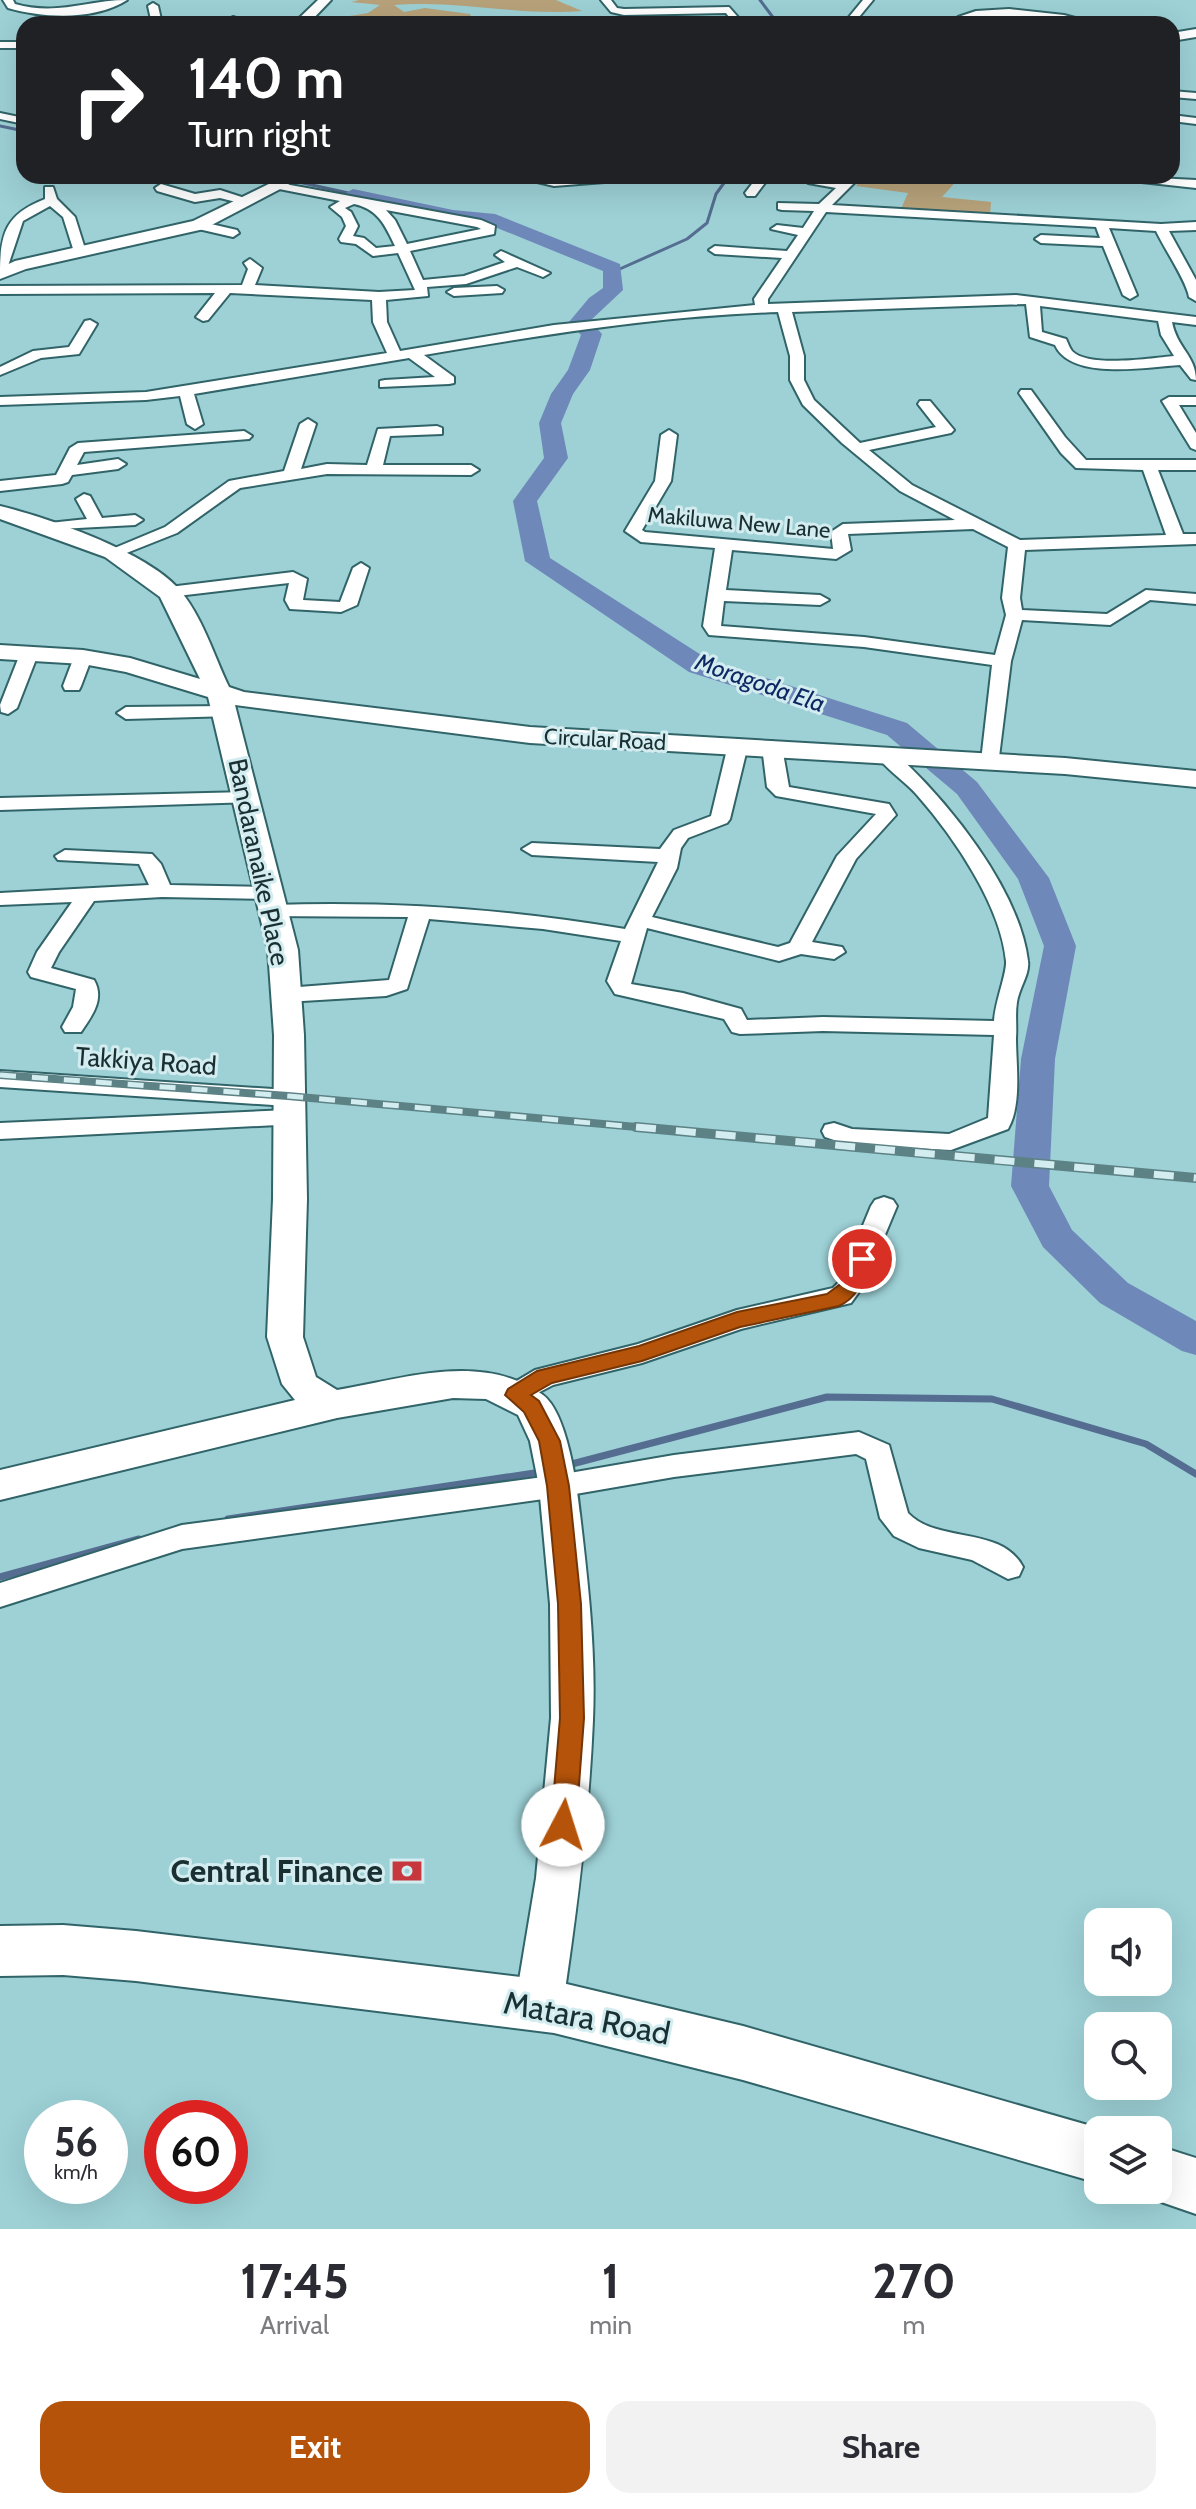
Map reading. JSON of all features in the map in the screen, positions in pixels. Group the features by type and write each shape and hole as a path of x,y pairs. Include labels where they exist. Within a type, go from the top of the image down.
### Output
{"highway":[{"name":"Matara Road","path":"0,1951 63,1950 233,1966 539,2004 743,2053 1084,2151"},
{"path":"0,1972 63,1950"},
{"path":"1172,2178 1196,2186"}],"main road":[{"path":"308,16 325,0"},
{"path":"1,275 21,265 198,225 280,184"},
{"name":"Bandaranaike Place","path":"0,512 113,552 169,592 182,612 222,704 283,950 290,1199 285,1337 300,1384 318,1399 337,1404"},
{"name":"Circular Road","path":"0,652 83,657 130,665 192,683 222,704 530,735 991,761 1196,779"},
{"path":"0,1485 337,1404 466,1383 491,1385 532,1406 554,1468 570,1604 572,1718 559,1878 539,2004"}],"street":[{"path":"8,0 11,6 36,11 100,8 122,0"},
{"path":"606,0 614,10 624,12 729,10 733,16"},
{"path":"855,16 868,0"},
{"path":"153,6 155,16"},
{"path":"968,16 994,11 1045,16"},
{"path":"302,184 372,204 452,218 491,229 403,249 373,252 360,241 345,239 352,226 337,205 356,200"},
{"path":"751,193 758,184"},
{"path":"762,307 761,299 788,255 823,207 847,184"},
{"path":"161,188 195,198 220,194 248,201"},
{"path":"80,252 73,219 50,195 23,211 5,228 11,243 1,275 225,290 379,296 466,280 517,262"},
{"path":"372,204 389,220 421,288"},
{"path":"782,206 1100,222 1161,228 1196,226"},
{"path":"1100,222 1130,295"},
{"path":"198,225 233,233"},
{"path":"1161,228 1181,269 1194,286 1196,297"},
{"path":"777,229 805,232"},
{"path":"1041,239 1110,242"},
{"path":"715,250 788,255"},
{"path":"501,255 543,273"},
{"path":"247,289 255,268 250,263"},
{"path":"421,288 497,290"},
{"path":"203,317 225,290"},
{"path":"379,296 380,322 402,353 455,380 385,384"},
{"path":"1033,300 1035,334 1061,342 1061,351 1067,357 1097,365 1184,360"},
{"path":"2,355 4,385 0,399 46,406 147,401 186,391 554,329 762,307 1033,300 1196,321"},
{"path":"789,306 785,312 797,356 797,380 808,402 906,488 1017,545 1063,546 1196,539"},
{"path":"1165,318 1165,329 1172,346 1196,376"},
{"path":"2,371 38,354 74,351 90,324"},
{"path":"186,391 209,460"},
{"path":"1026,393 1045,415 1064,448 1082,465 1196,465"},
{"path":"1196,401 1169,401 1196,445"},
{"path":"858,448 946,430 925,404"},
{"path":"291,474 308,424"},
{"path":"0,486 59,480 78,448 201,430 244,436"},
{"path":"374,470 383,432 437,431"},
{"name":"Makiluwa New Lane","path":"669,435 663,481 633,531 641,537 836,554 843,550 839,532 843,529 972,524"},
{"path":"67,471 118,464"},
{"path":"1149,466 1176,539"},
{"path":"113,552 171,530 235,484 339,468 471,470"},
{"path":"84,499 97,523"},
{"path":"46,527 135,520"},
{"path":"991,761 1002,661 1015,615 1011,598 1017,545"},
{"path":"724,546 712,626 715,631 723,634 864,642 1002,661"},
{"path":"169,592 293,577 298,579 296,605 341,607 348,605 361,568"},
{"path":"716,595 820,600"},
{"path":"1015,615 1110,620 1146,595 1196,599"},
{"path":"8,708 29,654"},
{"path":"72,686 83,657"},
{"path":"126,713 222,704"},
{"path":"738,745 720,819 681,834 668,856 667,868 635,929 618,981 623,989 683,1000 733,1014 740,1027 823,1024 1007,1028"},
{"path":"772,747 777,787 783,792 873,806 885,812 847,856 799,947"},
{"path":"834,1131 849,1137 951,1142 999,1123 1003,1105 1002,1056 1007,1028 1006,1001 1018,964 1008,923 982,872 949,822 922,788 882,755"},
{"path":"0,804 247,798"},
{"path":"532,849 668,856"},
{"path":"65,856 145,858 151,864 162,891"},
{"path":"0,899 162,891 334,909 421,911 635,929 779,954 799,947 834,952"},
{"path":"73,1027 85,1008 86,985 39,972 47,952 79,911 85,897"},
{"path":"286,995 391,989 399,984 421,911"},
{"name":"Takkiya Road","path":"0,1079 288,1108"},
{"path":"0,1131 288,1108"},
{"path":"515,1395 545,1377 642,1353 737,1320 842,1296 851,1285 884,1206"},
{"path":"0,1595 182,1537 554,1468 674,1466 859,1443 879,1453 895,1518 904,1528 919,1536 980,1550 1008,1567"}],"shaded area":[{"path":"556,0 582,11 418,4 394,5 404,12 425,8 471,16 350,16 368,13 380,5 351,2"},
{"path":"954,184 942,197 991,202 990,216 900,211 908,193 856,186"}],"waterway":[{"path":"760,0 772,16"},
{"name":"Moragoda Ela","path":"0,126 16,129"},
{"name":"Moragoda Ela","path":"307,184 353,194"},
{"path":"613,272 687,239 707,223 716,194 723,184"},
{"name":"Moragoda Ela","path":"353,194 453,216 488,218 613,268 613,290 596,302 579,322 592,334 579,370 562,394 550,423 556,458 525,501 538,561 699,666 897,729 967,788 1033,878 1060,946 1038,1059 1030,1186 1057,1238 1114,1293 1196,1340"},
{"path":"568,1465 827,1397 992,1399 1146,1444 1196,1474"},
{"path":"228,1519 541,1472"},
{"path":"0,1577 139,1539"}],"railway":[{"path":"0,1075 288,1096 659,1129"},
{"path":"636,1127 1196,1178"}],"place":[{"name":"Central Finance","path":"407,1871"}],"route":[{"path":"563,1825 572,1718 570,1604 558,1486 549,1441 532,1406 515,1395 545,1377 642,1353 737,1320 832,1300 842,1296 851,1285 862,1259"}]}
